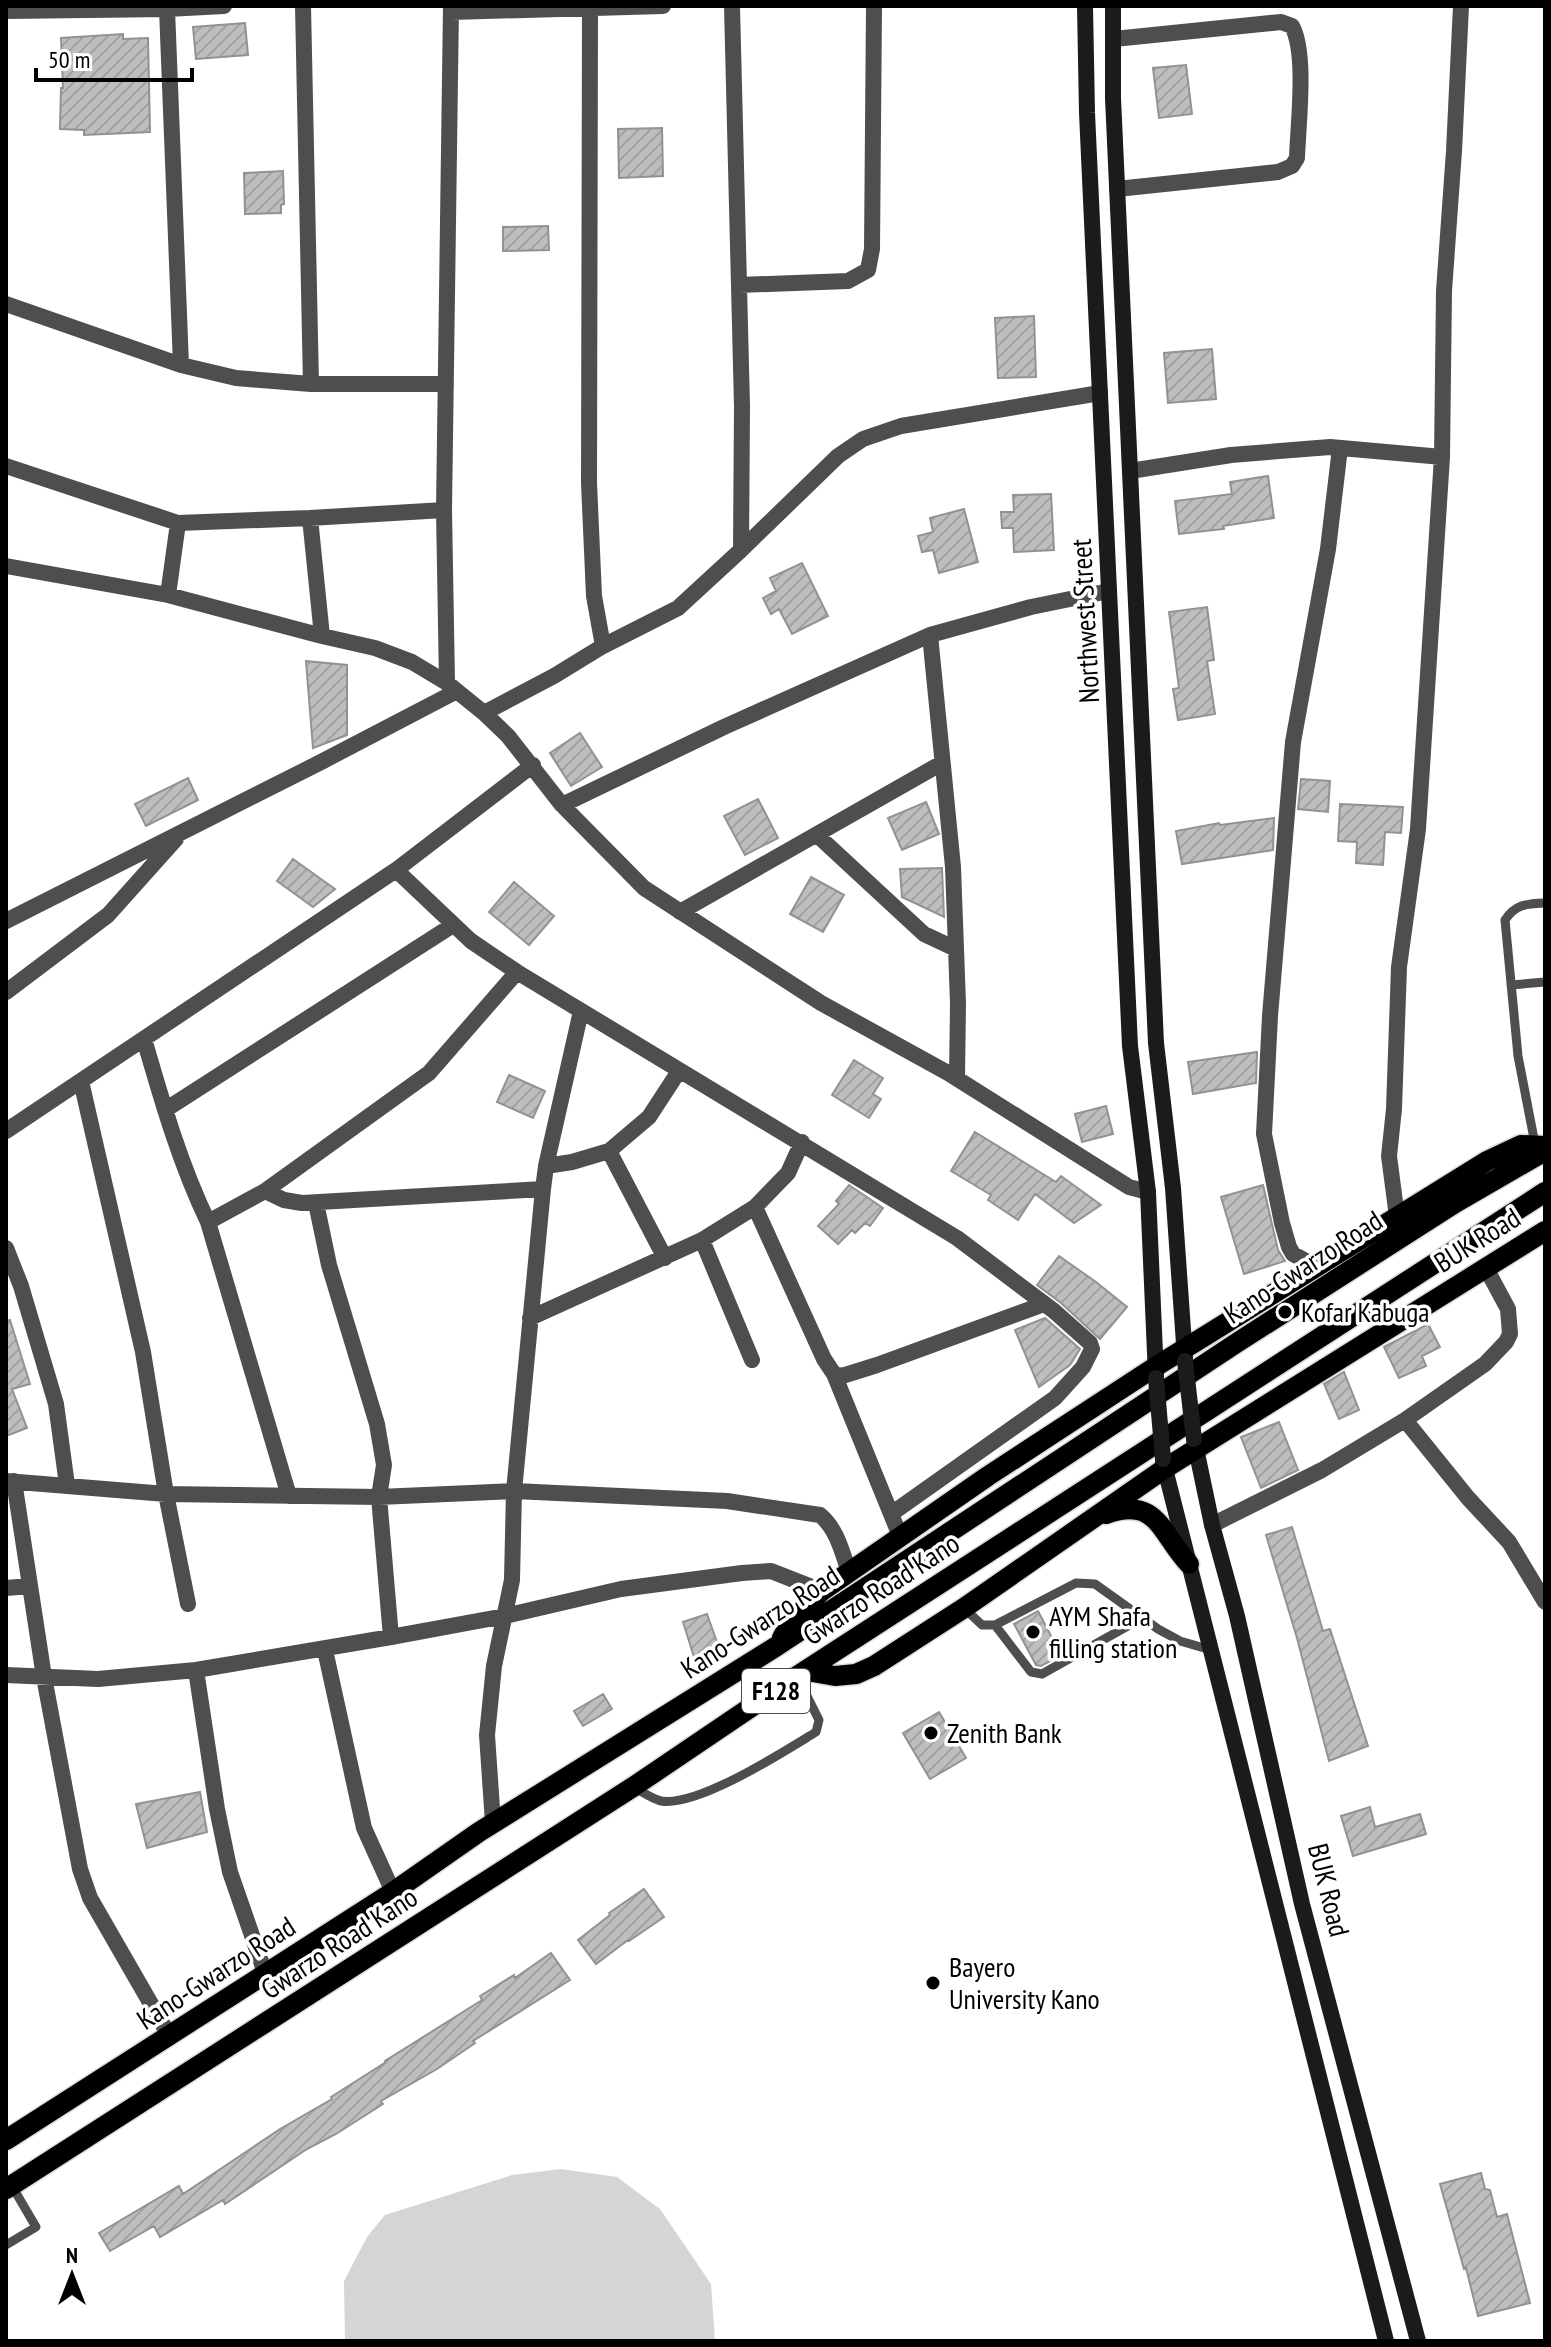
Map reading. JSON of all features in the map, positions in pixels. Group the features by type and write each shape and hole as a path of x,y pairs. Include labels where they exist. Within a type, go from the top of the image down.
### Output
{"main road":[{"name":"Northwest Street","path":"1085,6 1087,113 1130,1046 1148,1192 1156,1372 1164,1464"},
{"name":"Northwest Street","path":"1113,6 1113,98 1156,1043 1173,1188 1195,1445"},
{"path":"777,1646 790,1623 822,1591 900,1536 1487,1161 1521,1145 1541,1150"},
{"name":"Kano-Gwarzo Road","path":"6,2140 393,1892 493,1823 777,1646 1238,1342 1541,1150"},
{"name":"Gwarzo Road Kano","path":"9,2188 633,1787 802,1673 1545,1192"},
{"name":"BUK Road","path":"802,1673 856,1674 874,1666 1098,1516 1164,1464 1545,1231"},
{"name":"BUK Road","path":"1195,1445 1302,1904 1418,2341"},
{"name":"BUK Road","path":"1164,1464 1386,2341"},
{"path":"1098,1516 1139,1508 1154,1517 1174,1548 1189,1564"}],"street":[{"path":"6,11 224,6"},
{"path":"303,6 311,384"},
{"path":"452,687 444,510 451,9 663,6"},
{"path":"732,6 742,406 741,550"},
{"path":"739,285 848,281 868,270 872,249 874,6"},
{"path":"1397,1217 1389,1156 1394,1109 1399,967 1418,829 1442,457 1444,291 1461,6"},
{"path":"590,7 589,483 594,596 603,646"},
{"path":"167,9 181,365"},
{"path":"1114,39 1281,22 1292,26 1300,57 1297,158 1292,166 1278,172 1117,189"},
{"path":"6,304 181,365 236,378 311,384 446,384"},
{"path":"484,713 678,608 838,456 863,439 901,426 1100,393"},
{"path":"1130,471 1231,455 1330,447 1442,457"},
{"path":"1317,1267 1293,1254 1289,1247 1264,1134 1271,1002 1293,742 1328,549 1340,448"},
{"path":"6,466 178,523 444,510"},
{"path":"310,518 322,636"},
{"path":"168,595 178,523"},
{"path":"6,566 168,595 394,654 452,687 484,713 533,765 562,805 644,888 821,1003 957,1079 1129,1187 1148,1192"},
{"path":"562,805 724,727 930,635 1031,607 1109,591"},
{"path":"930,635 953,867 957,1079"},
{"path":"6,921 182,832 452,687"},
{"path":"680,912 942,763"},
{"path":"6,1131 396,870 533,765"},
{"path":"6,992 108,915 182,832"},
{"path":"817,835 924,934 956,949"},
{"path":"396,870 471,941 517,972 957,1238 1090,1343 1092,1349 1083,1367 1055,1398 891,1514"},
{"path":"165,1110 453,925"},
{"path":"208,1222 265,1191 429,1073 517,972"},
{"path":"493,1823 487,1735 494,1666 512,1580 514,1491 543,1189 581,1011"},
{"path":"144,1039 165,1110 208,1222 289,1496"},
{"path":"546,1166 609,1151 649,1117 679,1071"},
{"path":"81,1081 143,1352 188,1604"},
{"path":"530,1318 702,1240 755,1207 788,1173 802,1142"},
{"path":"609,1151 665,1258"},
{"path":"265,1191 284,1200 316,1203 543,1189"},
{"path":"316,1203 329,1265 377,1424 384,1465 379,1497 391,1637"},
{"path":"755,1207 824,1359 834,1374 900,1536"},
{"path":"702,1240 752,1360"},
{"path":"6,1248 21,1286 56,1404 67,1485"},
{"path":"1212,1525 1322,1470 1405,1420 1485,1364 1510,1334 1508,1309 1486,1268"},
{"path":"834,1374 842,1376 877,1365 1044,1304"},
{"path":"1405,1420 1468,1498 1509,1542 1545,1602"},
{"path":"170,2037 90,1898 80,1869 10,1481 166,1494 379,1497 514,1491 727,1501 820,1515 835,1534 849,1572"},
{"path":"6,1675 98,1679 196,1670 325,1650 505,1616 621,1589 742,1573 771,1571 822,1591"},
{"path":"6,1588 30,1586"},
{"path":"325,1650 364,1828 393,1892"},
{"path":"196,1670 230,1872 265,1973"}],"lane":[{"path":"1541,1150 1518,1056 1505,920 1511,910 1522,904 1545,903"},
{"path":"1511,985 1545,982"},
{"path":"964,1608 982,1625 995,1625 1076,1583 1095,1584 1180,1641 1211,1650"},
{"path":"995,1625 1031,1672 1042,1674 1142,1618"},
{"path":"633,1787 661,1801 686,1798 742,1776 816,1732 819,1720 802,1673"},
{"path":"6,2245 36,2227 9,2188"}],"shaded area":[{"path":"561,2169 617,2177 660,2209 711,2284 715,2341 345,2341 344,2281 367,2237 385,2215 512,2175"}],"building":[{"path":"245,23 248,55 196,59 193,27"},
{"path":"123,34 123,39 148,38 150,132 84,135 84,130 60,129 63,88 61,38"},
{"path":"1186,65 1192,114 1159,118 1153,68"},
{"path":"662,128 663,176 619,178 618,129"},
{"path":"283,171 284,204 281,205 281,213 245,214 244,173"},
{"path":"548,226 549,250 503,251 503,227"},
{"path":"1034,316 1036,377 998,378 995,318"},
{"path":"1212,349 1216,399 1168,403 1164,353"},
{"path":"1268,476 1274,518 1223,526 1224,529 1179,534 1175,501 1232,494 1230,482"},
{"path":"1051,494 1054,550 1014,552 1013,528 1002,528 1001,512 1014,512 1013,495"},
{"path":"964,509 978,562 939,573 933,550 922,552 918,536 933,532 930,518"},
{"path":"802,563 828,616 792,634 779,609 771,614 763,598 776,591 770,578"},
{"path":"1207,607 1214,660 1207,661 1215,714 1178,720 1173,689 1179,688 1169,612"},
{"path":"306,661 347,665 347,735 313,748"},
{"path":"580,733 602,767 571,786 550,753"},
{"path":"188,778 198,800 146,826 135,804"},
{"path":"1301,779 1330,781 1328,812 1298,809"},
{"path":"758,799 778,838 745,855 724,816"},
{"path":"926,802 939,834 902,850 888,818"},
{"path":"1340,804 1403,807 1401,833 1385,832 1383,865 1356,863 1357,842 1338,841"},
{"path":"1274,818 1273,850 1182,864 1176,831"},
{"path":"293,859 335,889 313,907 277,881"},
{"path":"942,868 944,917 902,897 900,869"},
{"path":"811,877 844,895 823,932 790,914"},
{"path":"514,882 554,916 529,945 489,912"},
{"path":"1257,1052 1256,1083 1193,1094 1188,1062"},
{"path":"854,1060 883,1078 873,1094 881,1099 869,1118 832,1095"},
{"path":"509,1075 545,1091 533,1118 497,1102"},
{"path":"1106,1106 1113,1134 1082,1142 1075,1114"},
{"path":"975,1132 1056,1182 1061,1176 1101,1205 1074,1223 1035,1194 1018,1220 988,1200 991,1195 951,1171"},
{"path":"849,1185 883,1208 870,1226 865,1223 855,1233 852,1230 838,1244 818,1226 839,1204 836,1201"},
{"path":"1263,1185 1278,1250 1285,1261 1244,1274 1221,1197"},
{"path":"1059,1256 1127,1307 1100,1339 1037,1285"},
{"path":"1045,1318 1080,1349 1070,1365 1039,1387 1015,1330"},
{"path":"10,1320 30,1384 12,1389 27,1428 6,1436 6,1321"},
{"path":"1428,1324 1440,1347 1422,1356 1426,1366 1399,1378 1384,1347"},
{"path":"1344,1372 1359,1410 1339,1419 1324,1384"},
{"path":"1279,1422 1298,1470 1261,1488 1241,1437"},
{"path":"1292,1527 1323,1631 1330,1629 1368,1746 1329,1761 1266,1535"},
{"path":"1038,1611 1061,1655 1041,1666 1036,1665 1014,1624"},
{"path":"707,1614 719,1648 694,1657 683,1622"},
{"path":"603,1694 612,1709 583,1726 574,1711"},
{"path":"939,1712 966,1758 930,1779 903,1733"},
{"path":"200,1792 207,1832 147,1848 136,1804"},
{"path":"1370,1807 1375,1827 1420,1814 1426,1834 1353,1856 1341,1816"},
{"path":"644,1889 664,1917 596,1964 578,1940 609,1913"},
{"path":"551,1953 570,1980 225,2204 223,2200 160,2237 154,2226 110,2251 99,2233 179,2186 183,2194 482,2000 480,1996 514,1975 515,1978"},
{"path":"1481,2173 1485,2189 1490,2190 1497,2217 1507,2214 1530,2303 1478,2316 1440,2184"}],"place":[{"name":"Kofar Kabuga","path":"1285,1312"},
{"name":"AYM Shafa filling station","path":"1033,1632"},
{"name":"Zenith Bank","path":"931,1733"},
{"name":"Bayero University Kano","path":"933,1983"}]}
